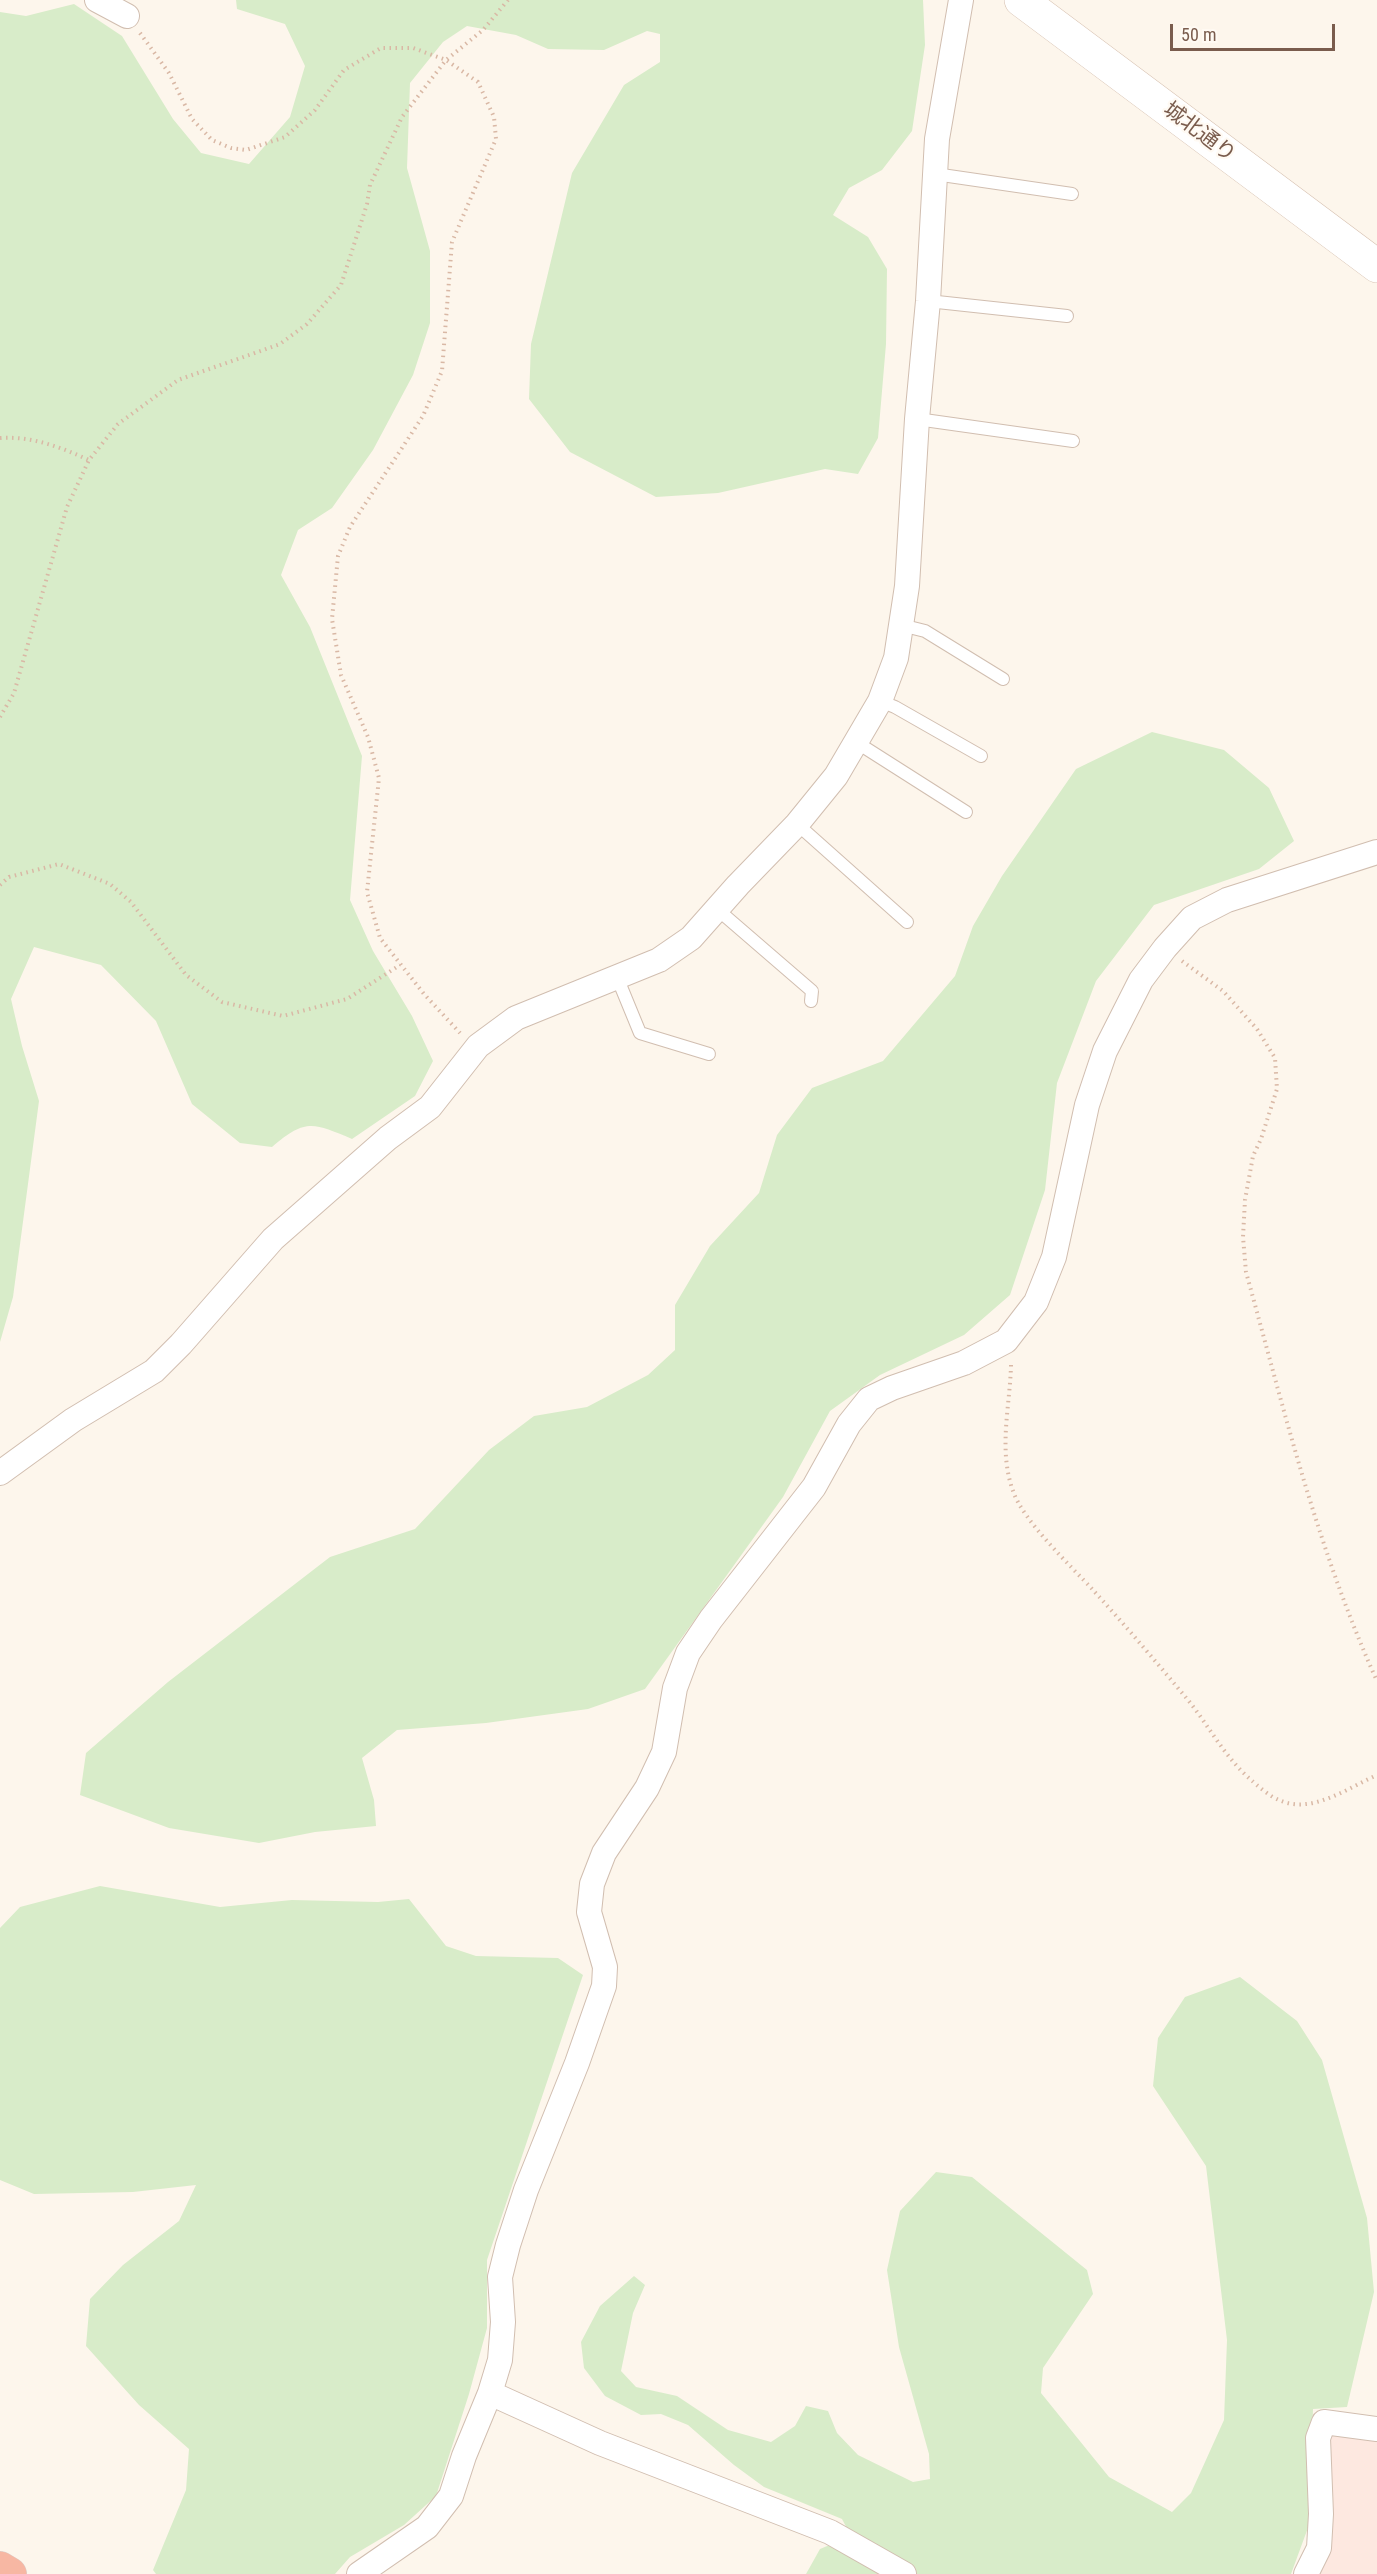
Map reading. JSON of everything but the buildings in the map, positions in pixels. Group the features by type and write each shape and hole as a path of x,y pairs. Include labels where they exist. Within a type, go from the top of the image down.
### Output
{"highway":[{"path":"0,2568 10,2574"}],"street":[{"path":"97,0 128,16"},
{"path":"0,1473 73,1420 154,1371 181,1344 273,1239 388,1138 430,1107 478,1046 516,1017 659,960 691,938 797,824 836,776 880,701 896,658 907,586 917,419 928,301 937,139 962,0"},
{"name":"城北通り","path":"1021,0 1377,266"},
{"path":"359,2574 427,2527 451,2496 464,2456 490,2394 500,2360 503,2322 500,2277 508,2245 526,2190 577,2063 604,1986 605,1966 589,1912 591,1884 604,1853 647,1788 664,1752 675,1688 688,1653 711,1618 814,1487 849,1424 870,1399 892,1388 964,1363 1006,1341 1035,1302 1054,1257 1087,1105 1105,1051 1141,980 1165,948 1192,918 1227,900 1377,852"},
{"path":"490,2394 600,2444 830,2532 904,2574"},
{"path":"1306,2574 1319,2548 1321,2514 1318,2438 1323,2422 1377,2428"}],"lane":[{"path":"935,174 1071,194"},
{"path":"928,301 1067,316"},
{"path":"917,419 1073,441"},
{"path":"901,625 926,631 1003,679"},
{"path":"880,701 895,706 981,756"},
{"path":"856,742 966,812"},
{"path":"797,824 907,921"},
{"path":"717,909 812,991 810,1001"},
{"path":"616,977 640,1033 709,1054"}],"path":[{"path":"0,717 14,693 67,507 89,460 118,424 178,380 280,344 307,324 341,285 367,204 370,185 402,117 446,60 483,30 508,0"},
{"path":"128,16 169,73 192,119 212,141 231,148 246,150 285,137 315,110 344,70 381,48 413,48 446,60 478,82 494,117 496,139 452,242 442,371 423,416 350,527 338,556 332,619 341,675 369,737 379,778 367,892 380,938 400,965 457,1031 478,1046"},
{"path":"0,438 14,437 55,445 89,460"},
{"path":"0,885 9,878 59,864 110,884 131,902 186,975 222,1002 283,1016 347,999 400,965"},
{"path":"1165,948 1223,992 1257,1029 1275,1058 1277,1089 1253,1156 1245,1200 1242,1237 1246,1272 1303,1484 1335,1581 1377,1681"},
{"path":"1006,1341 1011,1351 1005,1440 1006,1466 1013,1493 1040,1532 1190,1702 1221,1747 1249,1778 1278,1800 1297,1805 1318,1802 1377,1775"}],"shaded area":[{"path":"1327,2434 1377,2436 1377,2574 1315,2574"}],"green space":[{"path":"236,0 923,0 925,45 912,131 882,170 849,188 833,215 868,237 887,269 886,344 878,438 858,474 825,469 718,493 656,497 570,452 529,399 531,344 572,173 624,85 660,62 660,34 647,31 604,50 548,49 516,35 467,26 443,42 410,83 407,168 430,251 430,323 413,375 373,450 332,508 298,530 281,575 310,627 362,756 350,900 373,951 412,1016 433,1061 415,1096 352,1139 328,1129 310,1126 293,1131 272,1147 240,1143 192,1104 156,1021 101,965 34,947 11,999 22,1046 39,1101 13,1297 0,1342 0,12 26,16 74,4 122,36 173,119 201,153 249,164 290,117 305,66 285,24 237,9"},
{"path":"1152,732 1224,750 1269,788 1294,841 1259,869 1154,905 1096,981 1057,1083 1045,1190 1010,1295 964,1335 880,1375 830,1411 783,1497 645,1689 588,1709 486,1723 397,1730 362,1758 374,1800 376,1826 315,1832 259,1843 169,1828 80,1795 86,1753 168,1682 330,1557 415,1529 489,1450 534,1416 587,1407 648,1375 675,1350 675,1305 710,1246 759,1193 777,1135 812,1088 883,1061 955,976 973,926 1002,876 1076,769"},
{"path":"100,1886 220,1907 292,1900 378,1902 409,1899 446,1946 476,1956 558,1958 583,1975 487,2260 487,2328 469,2394 436,2496 404,2525 350,2557 335,2574 156,2574 153,2570 186,2490 189,2449 139,2405 86,2346 90,2299 123,2265 179,2221 196,2185 133,2192 34,2194 0,2180 0,1928 20,1907"},
{"path":"1240,1977 1297,2021 1322,2060 1367,2218 1374,2292 1347,2407 1313,2409 1309,2525 1291,2574 806,2574 820,2549 851,2536 842,2519 764,2487 734,2465 688,2425 661,2414 641,2415 605,2396 584,2368 581,2342 600,2306 634,2276 645,2285 633,2313 621,2371 636,2387 677,2396 728,2430 771,2442 795,2426 806,2406 828,2411 837,2433 858,2455 913,2482 930,2479 929,2454 899,2347 887,2270 900,2211 936,2172 972,2177 1087,2270 1093,2294 1043,2368 1041,2393 1109,2477 1172,2512 1191,2493 1224,2420 1227,2340 1206,2166 1153,2086 1158,2038 1185,1997"}]}
